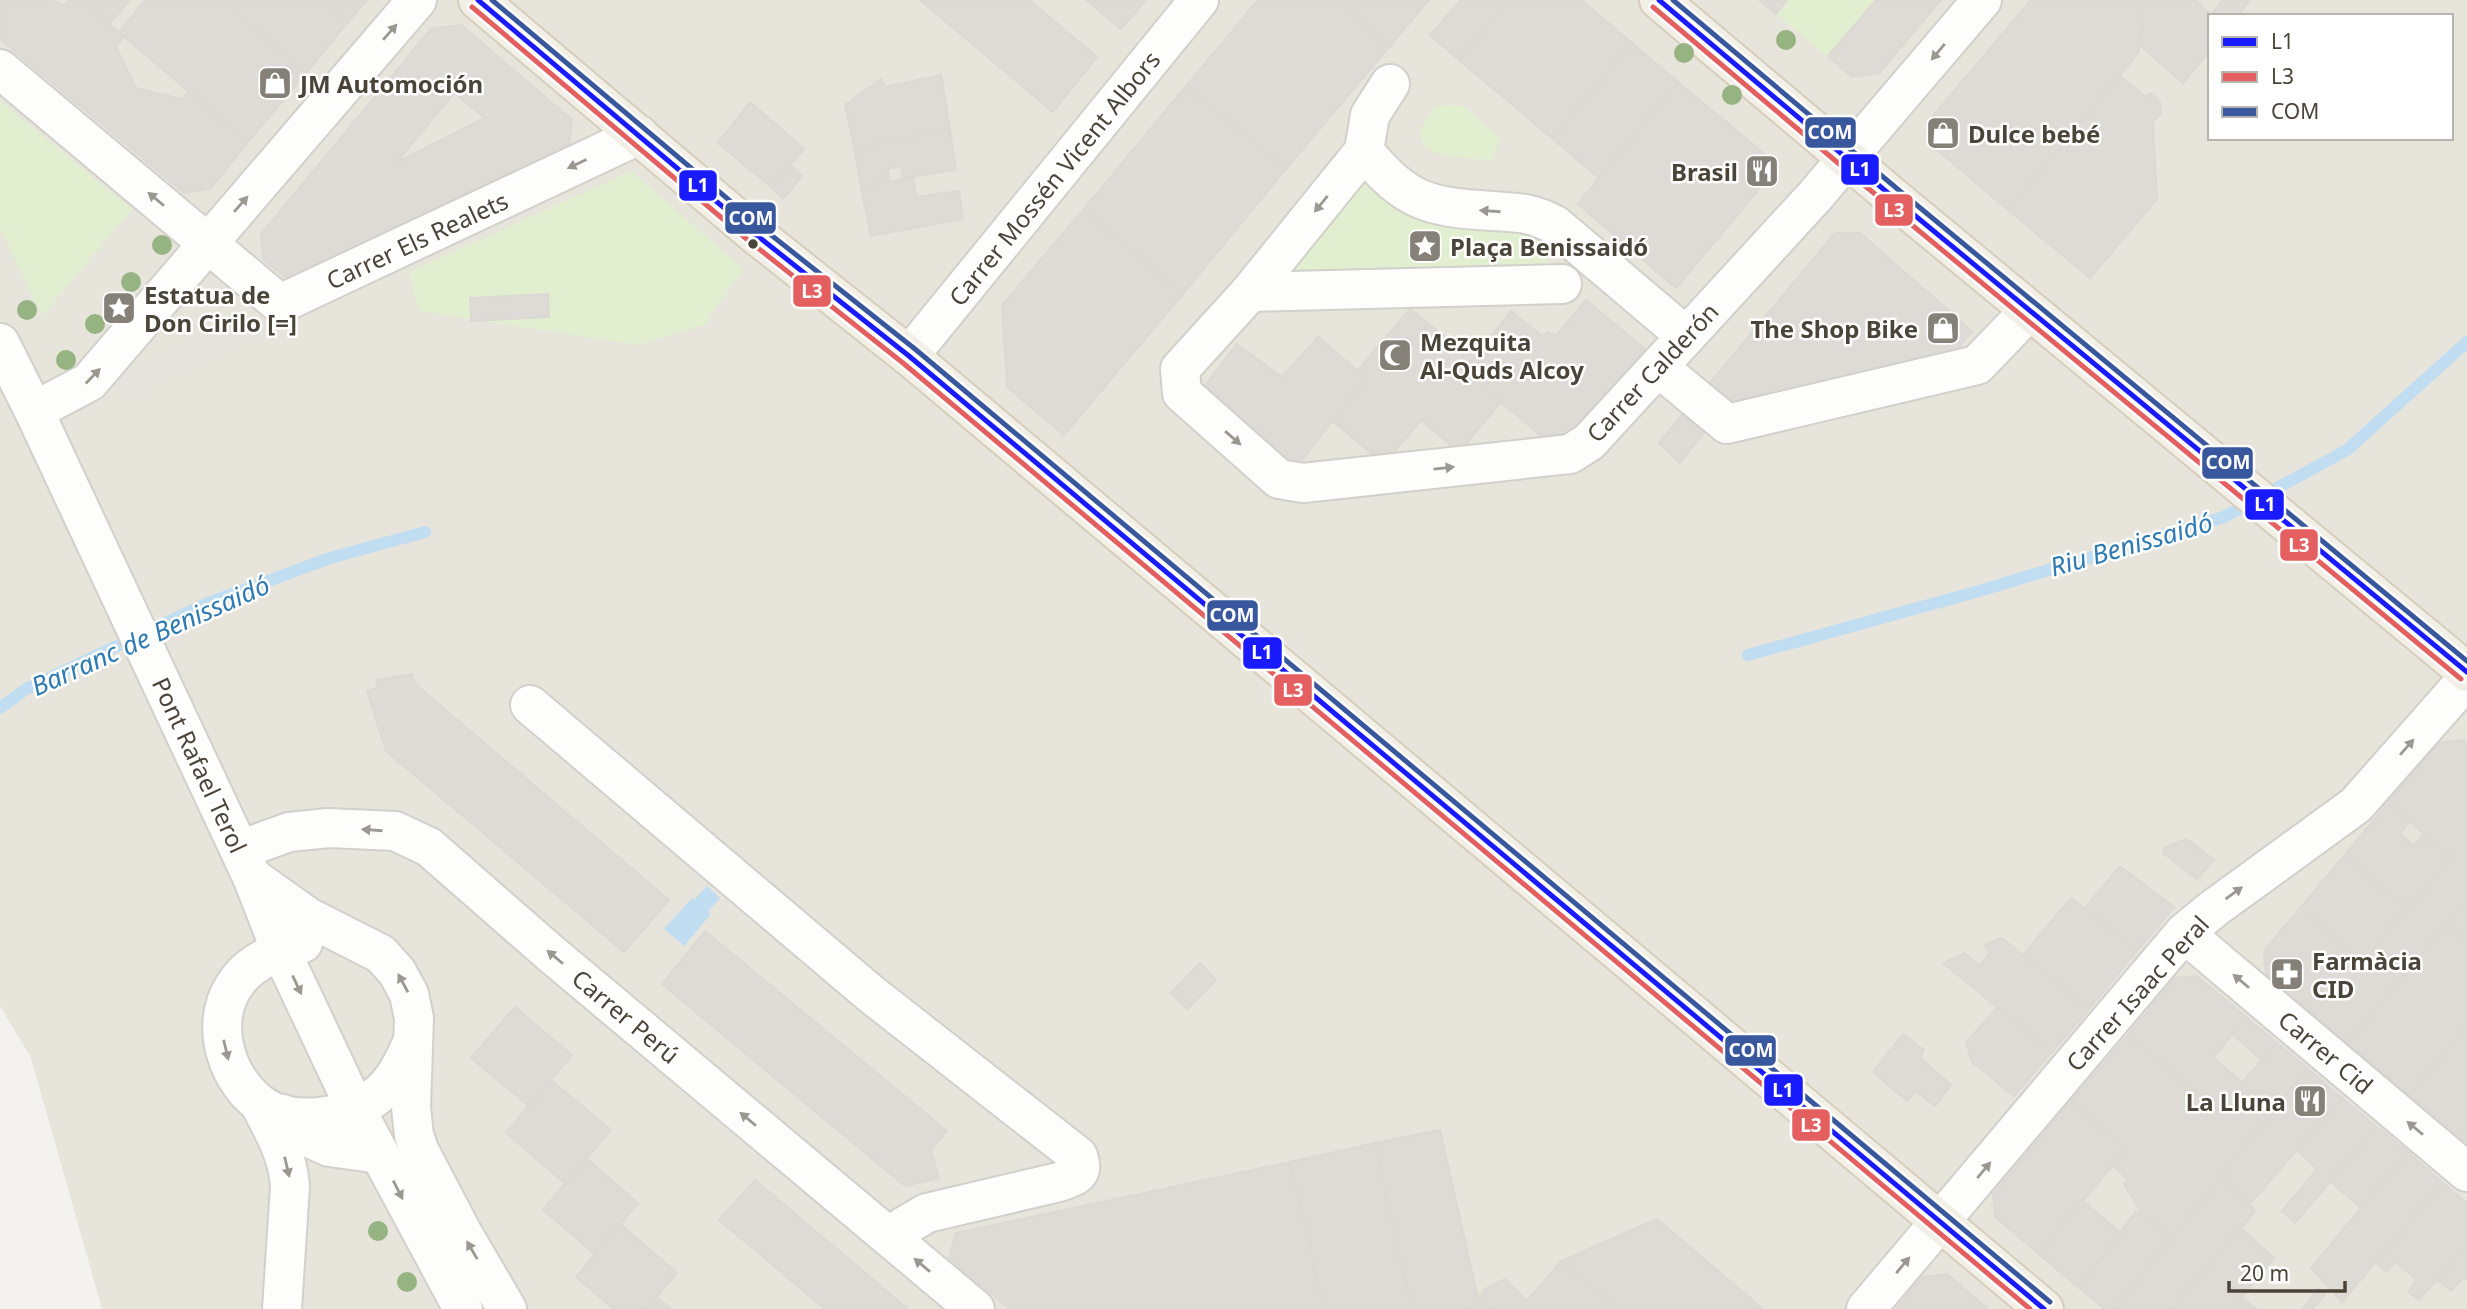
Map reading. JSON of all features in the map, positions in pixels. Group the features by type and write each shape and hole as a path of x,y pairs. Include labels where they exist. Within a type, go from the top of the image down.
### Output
{"main road":[{"path":"478,0 755,234 909,356 2044,1309"},
{"path":"1660,0 1847,159 2467,672"}],"street":[{"path":"34,411 89,382 417,0"},
{"name":"Carrer Mossén Vicent Albors","path":"909,356 1199,0"},
{"name":"Carrer Calderón","path":"1250,292 1180,369 1181,393 1279,479 1303,483 1570,454 1589,442 1847,159 1982,0"},
{"path":"0,69 208,243"},
{"path":"1250,292 1364,151 1370,115 1390,84"},
{"name":"Carrer Els Realets","path":"208,243 280,304 639,135"},
{"path":"1364,151 1394,183 1411,195 1434,205 1534,214 1555,225 1686,336"},
{"path":"1250,292 1562,284"},
{"path":"1658,367 1727,424 1977,365 2038,317"},
{"name":"Pont Rafael Terol","path":"0,343 59,463 246,864 281,951 355,1108 463,1309"},
{"name":"Carrer Isaac Peral","path":"1866,1309 2184,933 2356,805 2467,679"},
{"path":"530,705 871,994 1077,1156 1081,1165 1074,1176 1059,1182 927,1213 903,1227 893,1240"},
{"name":"Carrer Perú","path":"246,864 289,832 329,828 396,831 429,847 560,961 975,1309"},
{"path":"246,864 308,917 380,954 397,972 409,994 414,1018 411,1107 414,1135 419,1150 463,1234 507,1309"},
{"path":"234,987 244,941 246,864"},
{"name":"Carrer Cid","path":"2184,933 2467,1172"},
{"path":"357,944 331,941 304,943 257,963 234,987 225,1005 222,1033 228,1060 240,1085 296,1132 329,1147 380,1154"},
{"path":"272,1110 309,1118 329,1116 355,1108 378,1096 399,1072 412,1043"},
{"path":"272,1110 289,1170 290,1186 282,1309"}],"shaded area":[{"path":"0,0 2467,0 2467,1309 102,1309 31,1058 0,1006"},
{"path":"244,315 276,328 134,395 102,382"}],"green space":[{"path":"1759,0 1941,0 1879,73 1852,77"},
{"path":"0,101 132,209 42,316 0,228"},
{"path":"1464,106 1500,139 1493,160 1448,156 1425,146 1421,137 1423,124 1435,107"},
{"path":"631,171 743,269 704,325 638,345 419,311 409,272"},
{"path":"1366,182 1539,235 1541,241 1536,249 1559,271 1299,277 1296,264 1358,184"}],"water":[{"path":"707,886 720,898 708,911 711,914 684,946 664,929 692,898 694,900"}],"building":[{"path":"0,0 48,0 65,5 69,0 80,0 124,36 116,47 136,88 182,99 189,91 248,142 210,189 184,193 0,39"},
{"path":"81,0 130,0 109,24"},
{"path":"145,0 228,0 225,3 307,72 248,142 119,32"},
{"path":"228,0 324,0 349,21 307,72 225,3"},
{"path":"324,0 367,0 349,21"},
{"path":"920,0 1029,0 1097,57 1053,112"},
{"path":"1086,0 1146,0 1121,29"},
{"path":"1258,0 1335,0 1390,46 1286,169 1186,86"},
{"path":"1335,0 1429,0 1390,46"},
{"path":"1461,0 1509,0 1459,60 1430,35"},
{"path":"1509,0 1581,0 1632,43 1553,139 1459,60"},
{"path":"1759,0 1787,0 1776,14"},
{"path":"1876,0 1941,0 1879,73 1852,77 1828,56"},
{"path":"2031,0 2134,0 2143,7 2139,52 2008,210 1934,147 1932,117"},
{"path":"2134,0 2195,0 2210,14 2208,53 2183,83 2140,45 2143,7"},
{"path":"2223,0 2250,0 2240,14 2212,14"},
{"path":"461,25 572,120 569,144 288,279 263,259 261,234 431,29","holes":["454,93 485,118 396,163"]},
{"path":"1632,43 1678,82 1600,179 1553,139"},
{"path":"941,75 950,130 854,148 845,105 881,79 885,87"},
{"path":"2120,76 2146,97 2150,93 2160,102 2161,113 2153,122 2157,199 2090,278 2008,210"},
{"path":"1678,82 1766,155 1768,179 1676,288 1578,204"},
{"path":"1186,86 1286,169 1183,294 1083,210"},
{"path":"750,102 804,149 771,187 718,143"},
{"path":"950,130 956,170 903,178 901,166 888,169 890,180 861,187 854,148"},
{"path":"790,165 802,176 783,199 771,187"},
{"path":"913,177 916,197 959,191 963,219 871,236 861,187"},
{"path":"1083,210 1183,294 1064,435 1007,387 1002,305"},
{"path":"1835,233 1860,233 1972,331 1947,361 1735,409 1709,384"},
{"path":"548,294 549,317 471,321 470,298"},
{"path":"1586,300 1645,349 1559,451 1482,386 1488,380 1469,365 1511,311 1543,337 1547,332 1557,335"},
{"path":"1410,309 1474,357 1469,365 1488,380 1482,386 1500,403 1459,452 1421,420 1384,464 1333,421 1366,378 1357,371"},
{"path":"1318,337 1366,378 1289,477 1195,398 1237,344 1282,377"},
{"path":"1685,411 1706,430 1680,463 1659,443"},
{"path":"412,674 414,683 669,900 624,952 386,751 367,691 378,688 376,680"},
{"path":"2463,740 2467,744 2467,901 2408,971 2377,945 2452,858 2388,803 2439,743"},
{"path":"2388,803 2409,822 2400,834 2414,846 2423,834 2452,858 2407,909 2344,856"},
{"path":"2187,839 2214,860 2197,879 2163,853 2165,847"},
{"path":"2344,856 2407,909 2362,962 2300,908"},
{"path":"2120,866 2174,907 2137,951 2084,909"},
{"path":"2071,898 2137,951 2089,1009 2023,955"},
{"path":"2467,901 2467,943 2446,925"},
{"path":"2300,908 2362,962 2377,945 2408,971 2347,1043 2266,974 2264,951"},
{"path":"2446,925 2467,943 2467,1027 2410,1095 2347,1043"},
{"path":"705,931 947,1131 931,1151 939,1178 905,1186 662,984"},
{"path":"2002,938 2089,1009 2052,1052 1943,963 1965,953 1979,966 1990,952 1984,945"},
{"path":"1200,963 1216,980 1187,1009 1171,993"},
{"path":"2197,976 2246,1017 2213,1058 2242,1082 2240,1085 2246,1091 2223,1116 2128,1035 2175,978"},
{"path":"515,1007 572,1055 529,1106 471,1058"},
{"path":"1997,1008 2052,1052 2014,1096 1972,1062 1966,1042"},
{"path":"2246,1017 2277,1043 2262,1060 2232,1034"},
{"path":"2467,1027 2467,1143 2410,1095"},
{"path":"1903,1034 1924,1050 1920,1058 1951,1085 1935,1106 1916,1091 1907,1101 1873,1072"},
{"path":"2128,1035 2223,1116 2246,1091 2240,1085 2277,1043 2308,1069 2172,1238 2143,1215 2124,1184 2128,1183 2113,1166 2126,1149 2071,1101"},
{"path":"2308,1069 2342,1098 2249,1205 2221,1174"},
{"path":"551,1080 611,1130 566,1184 506,1133"},
{"path":"2342,1098 2377,1127 2295,1223 2282,1211 2317,1169 2297,1150"},
{"path":"2071,1101 2126,1149 2039,1254 1995,1217 1993,1194"},
{"path":"2377,1127 2408,1152 2361,1208 2330,1181"},
{"path":"1440,1130 1478,1298 1469,1309 1411,1309 1375,1143"},
{"path":"1375,1143 1411,1309 1324,1309 1290,1162"},
{"path":"2408,1152 2443,1183 2342,1302 2311,1268"},
{"path":"586,1158 638,1203 595,1254 543,1210"},
{"path":"1290,1162 1324,1309 1010,1309 949,1258 956,1233"},
{"path":"2223,1176 2255,1211 2253,1214 2172,1309 2113,1309"},
{"path":"755,1180 908,1309 825,1309 719,1220"},
{"path":"2443,1183 2467,1203 2467,1244 2419,1300 2408,1292 2417,1280 2395,1262 2386,1272 2376,1263"},
{"path":"2082,1200 2122,1234 2078,1287 2039,1254"},
{"path":"2136,1211 2172,1238 2113,1309 2105,1309 2078,1287 2122,1234 2120,1232"},
{"path":"1657,1219 1763,1309 1617,1309 1561,1261"},
{"path":"620,1224 677,1273 646,1309 614,1309 576,1277"},
{"path":"2241,1228 2274,1258 2232,1309 2172,1309"},
{"path":"2467,1244 2467,1279 2464,1277 2451,1291 2437,1279"},
{"path":"1561,1261 1617,1309 1491,1309 1478,1298 1485,1289 1505,1279 1527,1301"},
{"path":"1947,1274 1988,1309 1896,1309 1922,1277"},
{"path":"2319,1288 2325,1295 2312,1309 2302,1309"},
{"path":"657,1297 671,1309 646,1309"},
{"path":"2242,1297 2256,1309 2232,1309"},
{"path":"1478,1298 1491,1309 1469,1309"}],"waterway":[{"name":"Riu Benissaidó","path":"1748,655 1979,591 2224,517 2347,450 2467,342"},
{"name":"Barranc de Benissaidó","path":"0,708 26,689 208,603 330,558 425,532"}],"transit line":[{"name":"L1","path":"478,0 755,234 909,356 2044,1309"},
{"name":"COM","path":"492,0 761,227 915,349 2050,1302"},
{"name":"L1","path":"1659,0 1901,204 2467,672"},
{"name":"COM","path":"1673,0 2467,661"},
{"name":"L3","path":"472,7 749,241 903,363 2030,1309"},
{"name":"L3","path":"1653,7 1895,211 2461,679"}],"place":[{"name":"JM Automoción","path":"275,83"},
{"name":"Dulce bebé","path":"1943,133"},
{"name":"Brasil","path":"1762,171"},
{"name":"Plaça Benissaidó","path":"1425,246"},
{"name":"Estatua de Don Cirilo [=]","path":"119,308"},
{"name":"The Shop Bike","path":"1943,328"},
{"name":"Mezquita Al-Quds Alcoy","path":"1395,355"},
{"name":"Farmàcia CID","path":"2287,974"},
{"name":"La Lluna","path":"2310,1101"}]}
